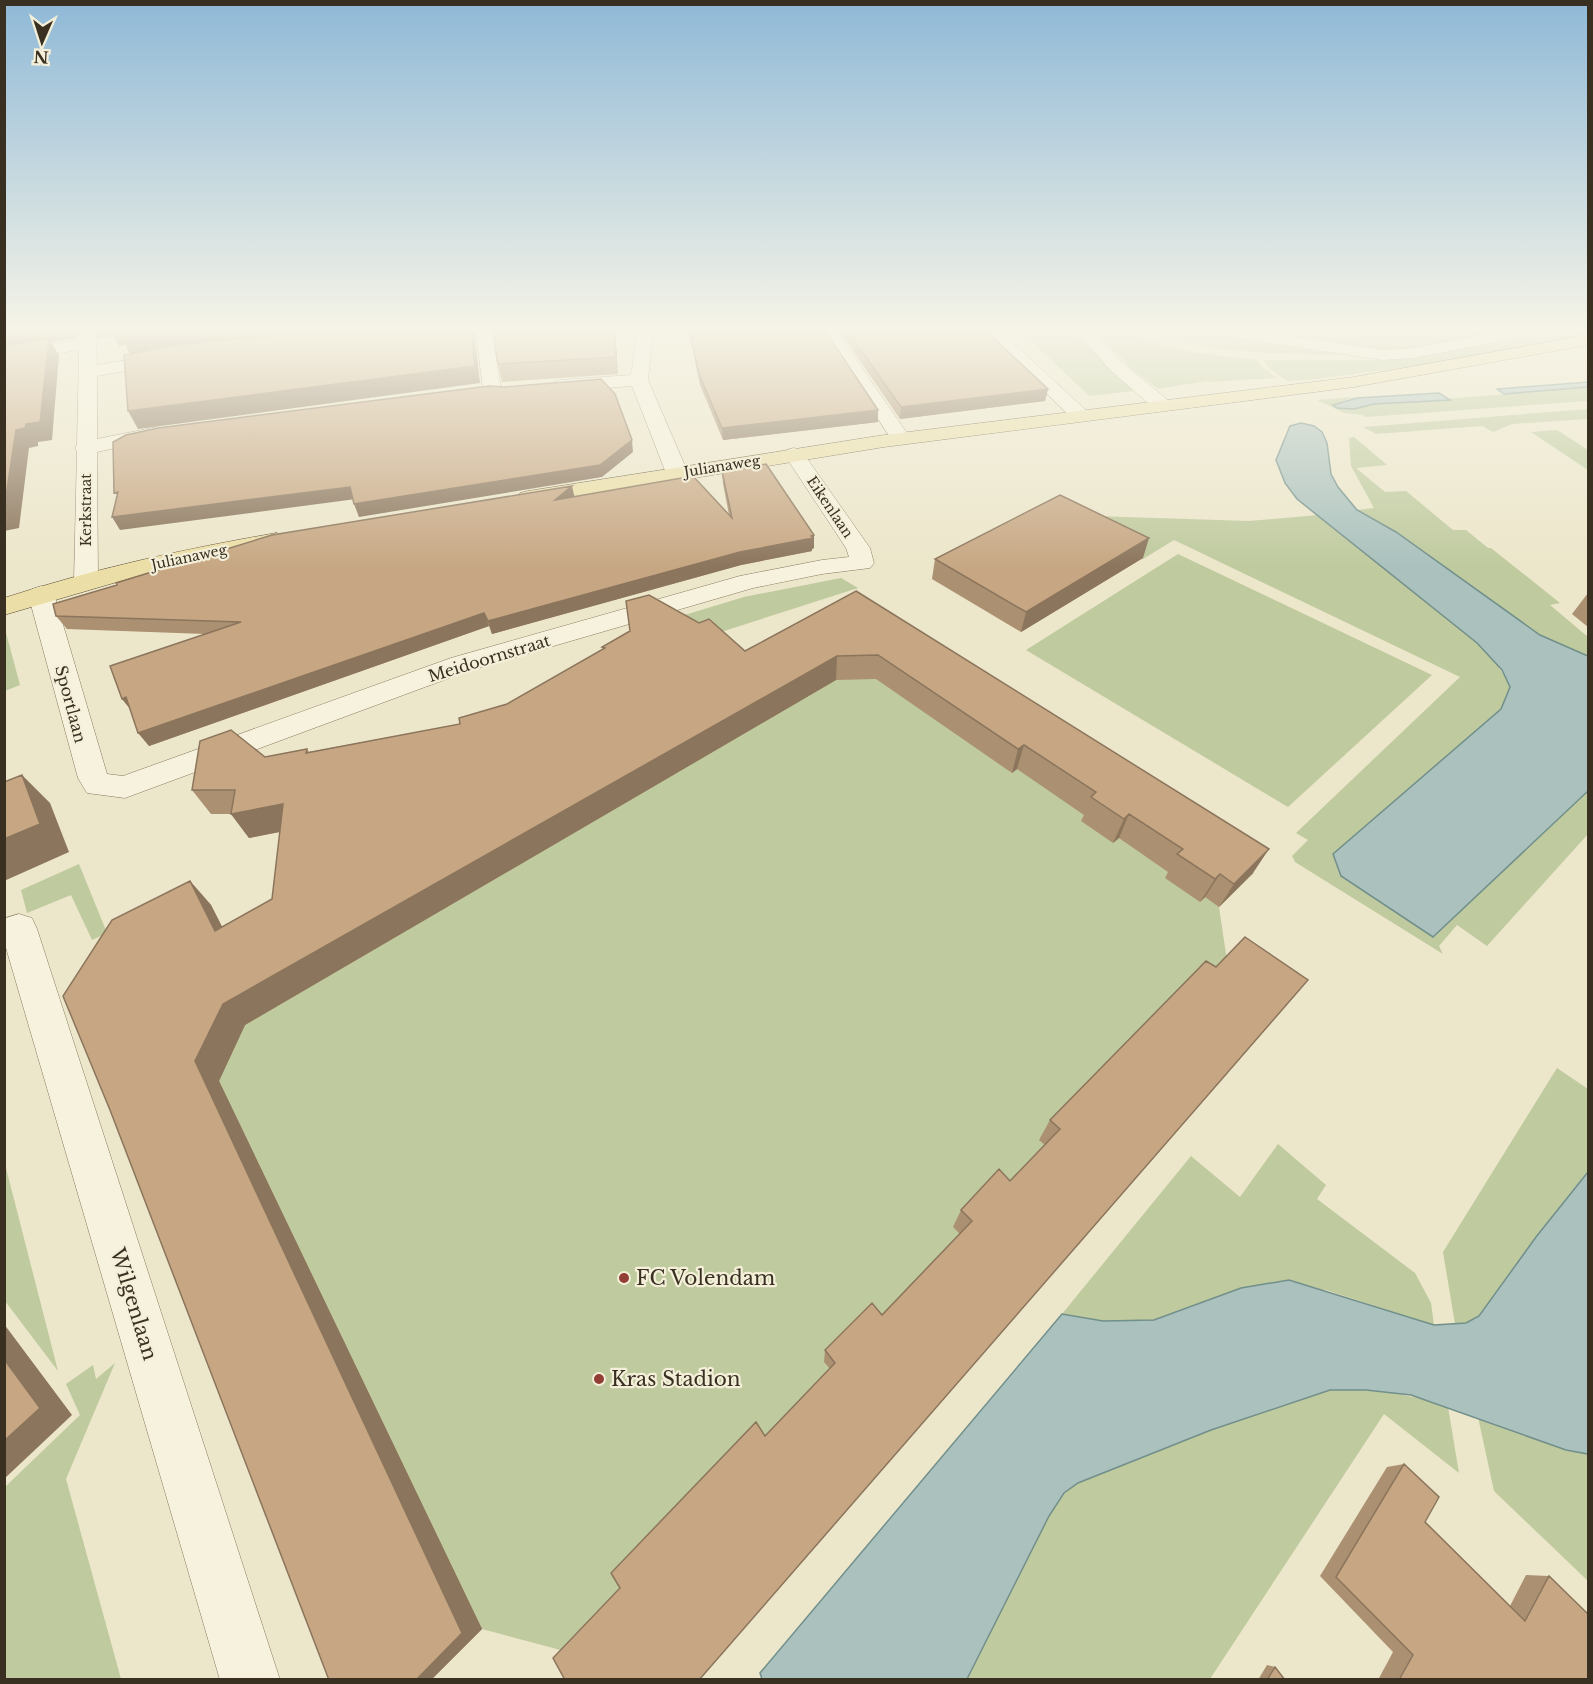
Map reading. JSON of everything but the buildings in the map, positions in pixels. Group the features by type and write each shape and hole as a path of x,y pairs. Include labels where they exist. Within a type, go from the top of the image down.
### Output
{"main road":[{"name":"Julianaweg","path":"502,502 794,454 1125,411"},
{"name":"Julianaweg","path":"4,607 86,581 197,554 291,537"}],"street":[{"name":"Kerkstraat","path":"86,411 86,581"},
{"path":"651,411 677,473"},
{"path":"882,411 901,439"},
{"path":"1075,411 1081,416"},
{"path":"85,448 175,431"},
{"name":"Eikenlaan","path":"794,454 858,548 862,563"},
{"name":"Meidoornstraat","path":"125,787 461,664 748,581 822,567 862,563"},
{"name":"Sportlaan","path":"41,594 93,778 98,785 125,787"},
{"name":"Wilgenlaan","path":"19,928 250,1680"}],"green space":[{"path":"1339,411 1455,411 1366,417"},
{"path":"1588,411 1588,419 1512,424 1493,432 1482,426 1376,434 1363,427"},
{"path":"1557,430 1588,450 1588,470 1531,432"},
{"path":"1354,437 1387,465 1356,468 1385,492 1406,491 1453,530 1466,530 1560,603 1550,605 1588,637 1588,656 1540,635 1397,532 1357,510 1374,508 1351,466 1349,438"},
{"path":"1318,515 1483,648 1503,673 1510,687 1502,709 1333,854 1434,937 1588,791 1588,834 1487,946 1457,925 1439,946 1443,954 1295,862 1292,856 1308,840 1296,833 1460,677 1174,540 1143,559 1058,516 1249,521"},
{"path":"1178,554 1432,675 1288,807 1026,650"},
{"path":"841,578 858,588 702,638 668,620 744,597"},
{"name":"Kras Stadion","path":"855,615 1254,873 1219,907 1227,961 699,1680 568,1652 482,1629 431,1679 134,946 214,964"},
{"path":"4,629 20,685 5,691"},
{"path":"79,864 107,933 92,940 71,895 27,913 21,890"},
{"path":"1557,1068 1588,1089 1588,1171 1536,1237 1479,1316 1466,1323 1455,1324 1443,1252"},
{"path":"1278,1144 1326,1185 1317,1199 1415,1273 1431,1303 1434,1325 1326,1290 1241,1288 1154,1320 1103,1321 1062,1314 1191,1156 1240,1197"},
{"path":"6,1168 58,1371 5,1301"},
{"path":"115,1363 66,1479 121,1679 5,1679 5,1487 80,1415 66,1384 93,1365 96,1379"},
{"path":"1330,1390 1390,1393 1448,1407 1459,1473 1384,1414 1210,1679 967,1680 1049,1516 1064,1493 1078,1483 1211,1430"},
{"path":"1478,1417 1566,1450 1588,1454 1588,1581 1494,1491"}],"water":[{"path":"1301,423 1314,426 1322,432 1327,443 1331,474 1338,487 1357,510 1396,532 1540,635 1588,656 1588,791 1433,937 1341,876 1333,854 1501,709 1510,687 1502,670 1477,643 1297,499 1285,483 1276,460 1290,426"},
{"path":"1588,1172 1588,1454 1566,1450 1411,1395 1366,1390 1330,1390 1211,1430 1078,1483 1064,1493 1049,1516 967,1679 762,1679 760,1673 1062,1314 1103,1321 1154,1320 1241,1288 1289,1280 1434,1325 1466,1323 1479,1316 1536,1237"}],"place":[{"name":"FC Volendam","path":"624,1278"},
{"name":"Kras Stadion","path":"599,1379"}]}
